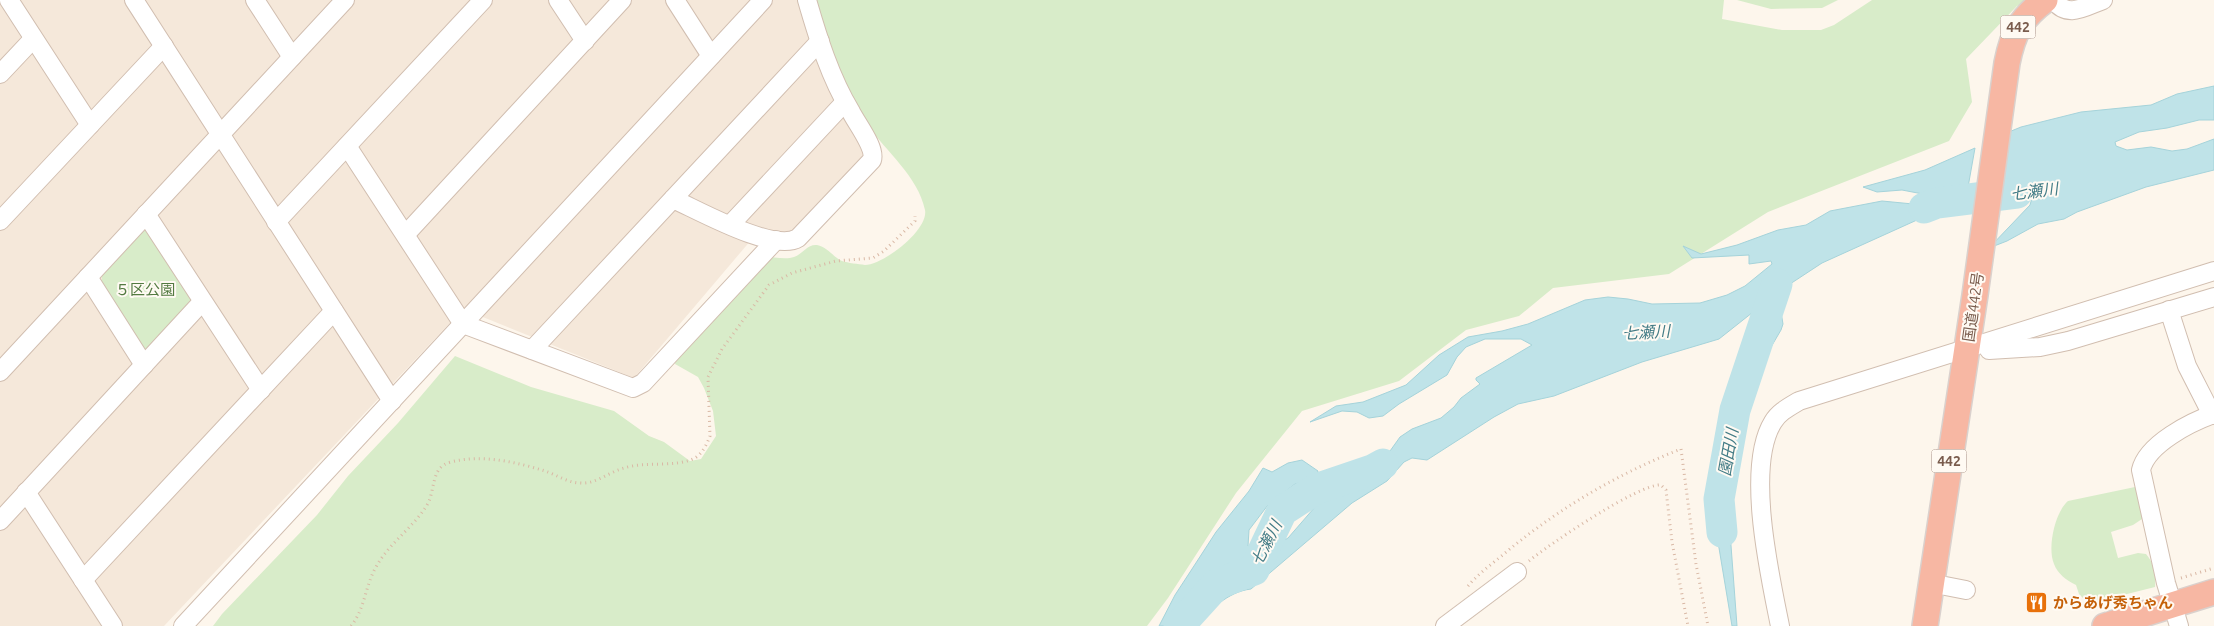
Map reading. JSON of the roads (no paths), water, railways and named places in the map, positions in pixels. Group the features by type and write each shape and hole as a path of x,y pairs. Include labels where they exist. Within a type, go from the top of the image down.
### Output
{"highway":[{"name":"国道442号","path":"1924,626 1975,295 2010,47 2020,23 2045,0"},
{"path":"2105,626 2214,592"}],"street":[{"path":"9,0 90,126"},
{"path":"134,0 392,401"},
{"path":"255,0 292,57"},
{"path":"0,372 345,0"},
{"path":"276,222 483,0"},
{"path":"558,0 585,41"},
{"path":"406,234 622,0"},
{"path":"675,0 711,56"},
{"path":"184,626 763,0"},
{"path":"673,199 753,236 790,241 798,238 872,160 873,150 845,102 820,41 807,0"},
{"path":"2053,0 2060,8 2068,11 2103,0"},
{"path":"0,74 34,38"},
{"path":"532,350 820,41"},
{"path":"0,221 164,46"},
{"path":"730,225 845,102"},
{"path":"348,146 463,324 633,388 638,387 776,240"},
{"path":"146,214 261,390"},
{"path":"1780,626 1762,523 1760,495 1761,462 1769,430 1773,422 1784,410 1799,402 2214,271"},
{"path":"88,277 144,365"},
{"path":"1966,350 2040,348 2068,342 2214,297"},
{"path":"0,521 202,302"},
{"path":"2169,310 2187,366 2213,414 2177,432 2152,453 2142,466 2142,476 2172,605"},
{"path":"83,580 334,311"},
{"path":"26,492 113,626"},
{"path":"1445,626 1516,572"},
{"path":"1930,583 1966,590"}],"water":[{"path":"2214,86 2214,120 2199,120 2167,128 2139,132 2115,142 2116,146 2127,150 2151,147 2172,151 2187,149 2214,139 2214,170 2146,187 2077,212 2064,219 2038,224 2007,241 1989,248 2030,205 2032,198 2023,196 1995,201 2004,134 2021,127 2081,112 2151,105 2177,94"},
{"path":"1975,148 1965,204 1917,220 1822,263 1787,286 1780,295 1779,300 1783,324 1781,330 1764,359 1752,373 1741,402 1737,423 1738,446 1730,532 1737,626 1732,626 1715,524 1714,504 1717,495 1730,476 1729,403 1733,388 1757,357 1770,328 1770,309 1767,301 1719,339 1642,362 1554,396 1518,404 1494,417 1427,460 1412,458 1404,462 1387,481 1352,503 1251,589 1227,598 1194,626 1159,626 1175,595 1216,532 1249,491 1263,468 1272,472 1288,463 1302,460 1318,471 1316,479 1295,484 1268,505 1249,530 1248,546 1266,551 1288,538 1328,492 1354,470 1390,451 1400,437 1412,429 1441,418 1461,398 1480,384 1476,378 1532,345 1521,339 1485,339 1466,347 1457,357 1447,375 1383,416 1369,418 1357,412 1342,411 1310,422 1336,406 1363,402 1406,385 1439,355 1468,337 1528,324 1585,300 1608,297 1652,304 1700,303 1727,295 1745,286 1772,264 1771,261 1749,264 1749,255 1692,258 1683,246 1701,254 1737,245 1778,230 1806,225 1830,211 1882,201 1913,204 1928,195 1902,190 1877,192 1863,187 1925,170"}],"waterway":[{"name":"七瀬川","path":"1924,208 1937,203 2017,193"},
{"name":"園田川","path":"1722,532 1719,499 1735,410 1777,284"},
{"name":"七瀬川","path":"1179,626 1217,584 1254,570 1282,511 1316,489 1372,470 1383,464"}],"place":[{"name":"からあげ秀ちゃん","path":"2037,602"}],"park label":[{"name":"５区公園","path":"145,289"}]}
